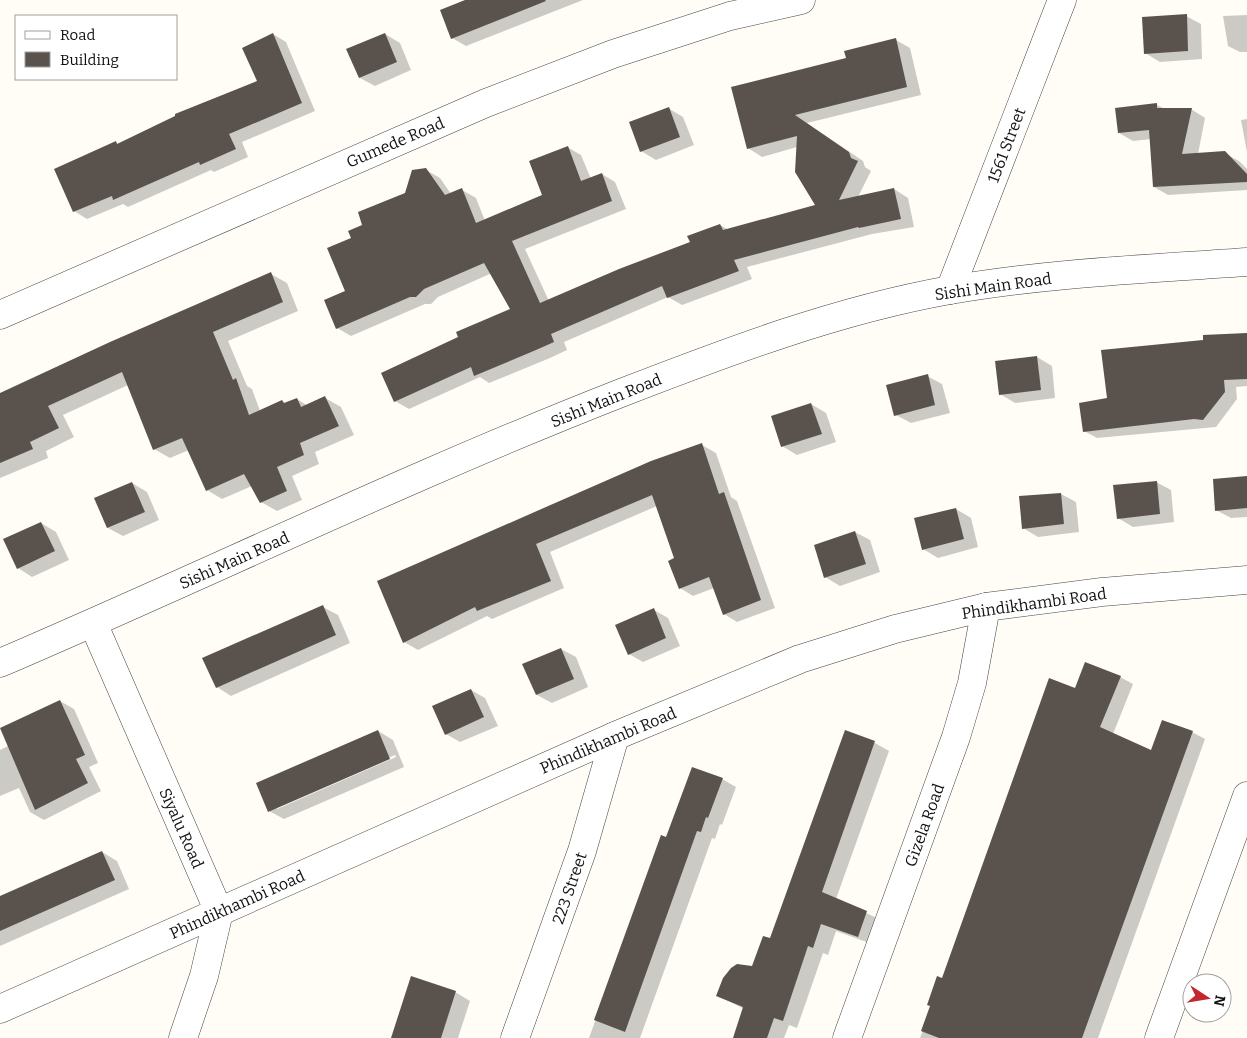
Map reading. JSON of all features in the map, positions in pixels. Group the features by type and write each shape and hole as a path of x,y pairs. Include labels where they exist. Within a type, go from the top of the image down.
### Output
{"street":[{"name":"Gumede Road","path":"0,315 486,103 613,54 730,16 801,0"},
{"name":"1561 Street","path":"950,290 1062,0"},
{"name":"Sishi Main Road","path":"0,663 418,477 678,371 822,322 950,290 1059,276 1247,262"},
{"name":"Phindikhambi Road","path":"0,1009 615,736 800,659 895,629 986,607 1102,592 1247,580"},
{"name":"Gizela Road","path":"847,1038 956,737 972,683 986,607"},
{"name":"Siyalu Road","path":"93,623 219,912"},
{"name":"223 Street","path":"515,1038 582,851 615,736"},
{"path":"1159,1038 1247,796"},
{"path":"183,1038 204,976 219,912"}],"building":[{"path":"465,0 546,1 451,39 440,10"},
{"path":"1187,14 1188,51 1144,54 1142,17"},
{"path":"273,33 302,103 229,134 236,149 200,165 199,162 113,200 112,196 73,212 54,169 116,141 117,144 175,116 175,114 257,81 242,48"},
{"path":"385,33 397,62 359,78 346,49"},
{"path":"896,38 907,87 795,115 849,152 851,158 858,161 839,200 894,188 901,219 858,227 734,260 739,271 667,298 662,286 551,334 554,342 536,350 474,376 471,367 394,402 381,373 458,337 456,332 510,309 484,263 424,289 416,297 410,297 336,329 324,300 345,291 327,248 351,238 348,231 362,225 358,212 405,193 412,170 426,168 445,195 462,188 476,223 542,195 529,161 568,146 581,181 602,173 612,201 512,241 540,303 619,269 690,242 687,236 720,224 723,230 815,205 795,172 797,136 747,149 731,87 846,58 844,51"},
{"path":"1157,103 1157,108 1192,108 1182,154 1225,151 1247,174 1247,182 1153,187 1149,130 1118,133 1115,108"},
{"path":"669,107 680,137 640,152 629,122"},
{"path":"271,272 283,302 213,332 233,380 236,378 249,415 282,400 284,403 297,398 301,407 325,396 339,426 300,443 304,455 277,467 287,491 260,503 244,474 206,491 182,438 153,450 122,372 48,406 59,428 30,442 33,449 0,463 0,393 110,342"},
{"path":"1247,333 1247,379 1224,380 1225,392 1203,420 1194,419 1083,432 1079,403 1107,398 1101,350 1203,340 1203,335"},
{"path":"1037,356 1041,390 999,395 995,361"},
{"path":"928,374 935,405 894,416 886,385"},
{"path":"811,403 822,434 781,447 771,416"},
{"path":"702,443 719,494 724,492 761,600 723,615 709,577 679,589 668,561 674,558 652,495 536,544 551,581 477,611 475,607 403,643 377,581 651,461"},
{"path":"1247,476 1247,508 1215,511 1213,479"},
{"path":"1157,481 1160,514 1117,519 1113,485"},
{"path":"132,482 145,512 107,528 94,498"},
{"path":"1061,493 1064,524 1022,529 1019,496"},
{"path":"956,508 964,539 922,550 914,518"},
{"path":"41,522 55,551 17,569 3,539"},
{"path":"855,531 866,564 824,578 814,545"},
{"path":"323,605 336,635 216,688 202,658"},
{"path":"654,608 666,638 628,655 615,625"},
{"path":"561,648 574,679 536,695 522,664"},
{"path":"1085,662 1121,676 1100,727 1151,750 1162,720 1193,731 1082,1038 939,1038 921,1031 930,1006 927,1005 937,976 942,978 1049,678 1075,688"},
{"path":"471,689 484,717 445,735 432,706"},
{"path":"60,700 85,755 76,759 88,783 35,810 0,728"},
{"path":"378,730 390,759 268,812 256,783"},
{"path":"845,730 875,741 822,892 867,911 858,937 821,924 813,948 808,946 783,1021 774,1018 767,1038 733,1038 743,1007 716,996 723,978 731,968 737,964 752,966 763,936 770,938"},
{"path":"692,767 723,778 708,818 706,817 701,832 697,831 625,1032 594,1020 661,835 666,837"},
{"path":"102,851 115,880 0,931 0,896"},
{"path":"411,976 456,991 441,1038 391,1038"}]}
